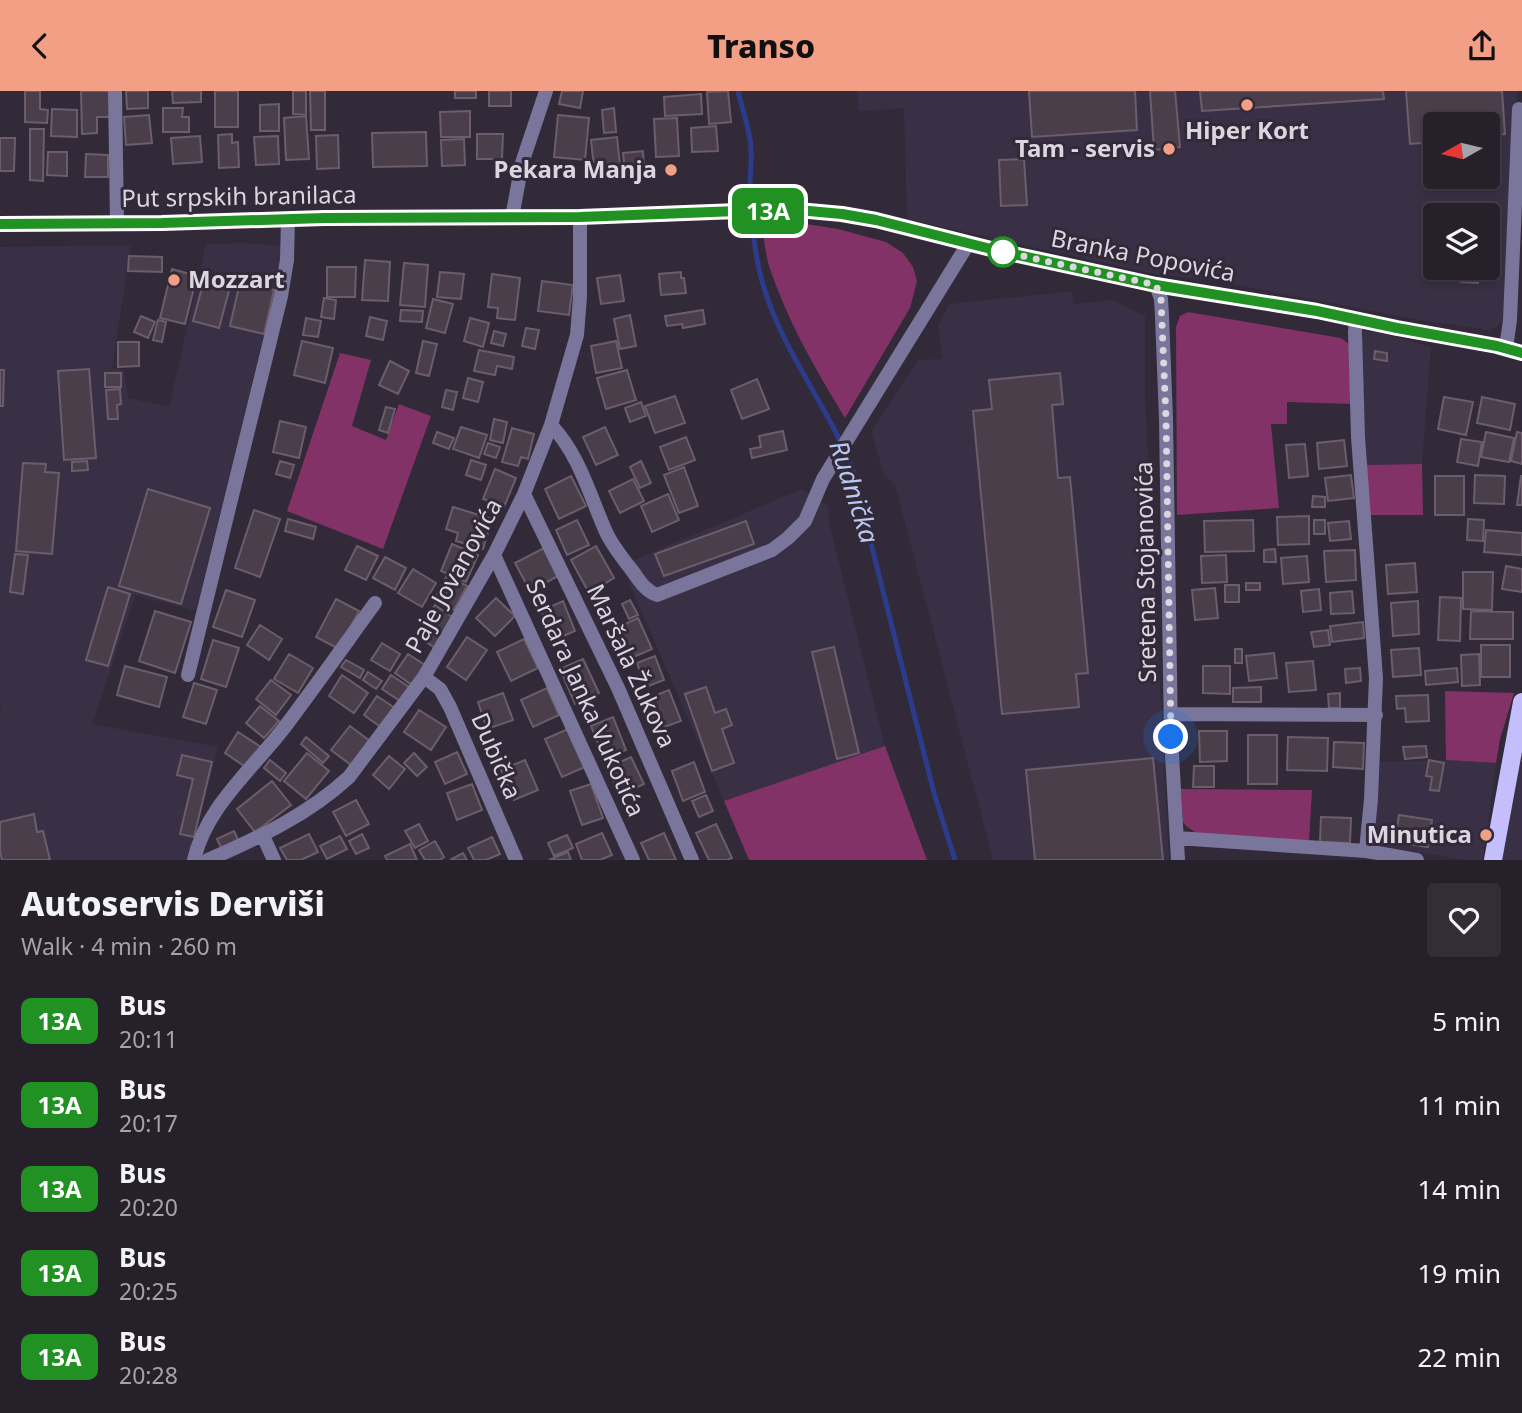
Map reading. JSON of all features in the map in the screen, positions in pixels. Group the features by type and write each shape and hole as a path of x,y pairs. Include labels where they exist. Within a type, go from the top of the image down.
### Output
{"main road":[{"name":"Branka Popovića","path":"773,211 787,209 876,220 968,244 1156,285 1317,311 1522,353"},
{"name":"Put srpskih branilaca","path":"0,224 580,217 773,211"},
{"path":"1493,860 1522,703"}],"street":[{"path":"115,91 117,222"},
{"path":"512,218 522,163 546,91"},
{"path":"1506,348 1510,320 1519,109"},
{"name":"Paje Jovanovića","path":"208,860 263,836 318,804 349,777 424,677 494,555 524,494 551,425 577,335 580,217"},
{"path":"188,675 281,296 287,260 288,219"},
{"path":"551,425 569,448 618,553 648,592 657,595 772,550 805,521 823,479 968,244"},
{"name":"Sretena Stojanovića","path":"1156,285 1161,299 1166,419 1171,714 1178,860"},
{"path":"1356,320 1358,437 1377,678 1366,851"},
{"name":"Maršala Žukova","path":"524,494 618,688 691,860"},
{"name":"Serdara Janka Vukotića","path":"494,555 633,860"},
{"path":"194,860 206,826 217,809 286,726 375,603"},
{"name":"Dubička","path":"424,677 440,689 450,707 516,860"},
{"path":"1171,714 1376,715"},
{"path":"263,836 274,860"},
{"path":"1177,838 1366,851 1417,860"}],"shaded area":[{"path":"857,91 1517,91 1511,162 1505,317 1498,326 1488,330 1414,319 1217,281 1155,274 907,219 904,108 859,111"},
{"path":"787,221 838,229 886,242 903,253 913,267 917,281 910,308 845,418 802,344 769,266 761,222"},
{"path":"206,244 281,246 280,269 196,611 135,595 92,724 218,747 189,860 0,860 0,247 131,245 112,368 124,370 128,398 169,407"},
{"path":"1072,291 1073,304 1112,300 1145,316 1145,396 1169,860 993,860 895,484 885,477 871,432 918,360 942,359 938,326 949,304"},
{"path":"1188,312 1341,338 1349,344 1353,404 1287,402 1287,424 1271,424 1279,508 1177,515 1176,327 1180,316"},
{"path":"1364,331 1431,347 1422,464 1364,465"},
{"path":"340,353 371,360 352,426 386,440 399,404 431,416 383,549 287,511"},
{"path":"1422,464 1423,515 1366,515 1364,465"},
{"path":"802,489 828,506 829,522 885,746 724,801 620,566"},
{"path":"1445,691 1514,693 1500,739 1496,763 1446,760"},
{"path":"1522,740 1522,860 1499,860"},
{"path":"885,746 927,860 749,860 724,801"},
{"path":"1446,760 1496,763 1483,860 1465,860 1376,845 1373,838 1380,762"},
{"path":"1181,789 1312,790 1309,841 1196,833 1183,822"}],"building":[{"path":"25,91 40,91 40,109 48,110 47,123 25,122"},
{"path":"81,91 111,91 111,117 97,117 97,133 82,134"},
{"path":"126,91 148,91 148,108 127,109"},
{"path":"172,91 201,91 201,102 173,103"},
{"path":"215,91 238,91 238,127 215,127"},
{"path":"293,91 306,91 306,115 293,114"},
{"path":"310,91 325,91 325,130 311,130"},
{"path":"455,91 476,91 476,98 455,98"},
{"path":"489,91 511,91 511,106 489,106"},
{"path":"562,91 583,91 580,108 559,104"},
{"path":"728,91 731,122 709,124 707,92"},
{"path":"1029,91 1135,91 1137,130 1032,137"},
{"path":"1150,91 1175,91 1180,147 1154,150"},
{"name":"Hiper Kort","path":"1200,91 1383,91 1384,99 1202,111"},
{"path":"1406,91 1502,91 1505,134 1500,135 1500,112 1423,112 1423,143 1410,144"},
{"path":"701,94 702,114 665,116 664,97"},
{"path":"279,104 279,131 260,131 260,105"},
{"path":"163,108 183,108 182,117 189,117 189,132 163,132"},
{"path":"614,108 616,132 604,133 602,110"},
{"path":"52,109 77,110 77,137 51,136"},
{"path":"470,111 470,137 441,137 440,112"},
{"path":"149,115 152,143 126,145 124,117"},
{"path":"558,115 589,118 585,160 554,157"},
{"path":"306,116 309,159 286,160 284,118"},
{"path":"677,118 679,156 656,157 654,119"},
{"path":"716,126 718,151 692,152 691,128"},
{"path":"30,129 44,129 43,181 30,180"},
{"path":"426,132 427,166 373,167 372,133"},
{"path":"232,134 232,143 238,142 239,167 219,168 218,135"},
{"path":"477,134 503,134 502,159 477,159"},
{"path":"338,135 339,168 317,169 316,136"},
{"path":"200,136 202,162 173,164 171,138"},
{"path":"278,136 279,164 256,165 254,137"},
{"path":"617,137 620,165 594,168 591,140"},
{"path":"0,138 15,138 14,171 0,171"},
{"path":"464,139 465,165 442,166 441,140"},
{"path":"643,151 644,171 625,172 623,153"},
{"path":"48,152 67,152 67,176 47,175"},
{"path":"86,154 108,155 108,177 85,177"},
{"path":"1024,159 1027,205 1001,206 999,160"},
{"path":"129,256 162,257 162,272 128,271"},
{"path":"365,260 390,262 388,301 362,300"},
{"path":"404,263 428,265 425,307 400,305"},
{"path":"327,267 356,267 355,297 327,297"},
{"path":"172,269 197,276 185,324 160,318"},
{"path":"440,272 464,274 461,299 437,297"},
{"path":"681,272 686,293 661,295 659,274"},
{"path":"492,274 520,278 515,320 497,318 498,308 488,307"},
{"path":"620,275 624,301 601,304 597,278"},
{"path":"204,280 230,287 219,328 193,321"},
{"path":"1461,280 1478,280 1478,283"},
{"path":"542,281 573,285 569,315 538,311"},
{"path":"240,282 274,290 264,334 230,326"},
{"path":"324,298 336,300 334,319 321,317"},
{"path":"433,299 453,304 445,333 426,328"},
{"path":"401,310 423,311 422,322 400,321"},
{"path":"703,310 705,324 683,328 682,324 667,326 665,316"},
{"path":"630,315 636,346 620,349 614,319"},
{"path":"141,316 155,322 148,338 134,332"},
{"path":"370,317 387,321 383,340 366,336"},
{"path":"306,318 321,321 318,337 303,335"},
{"path":"470,318 489,323 483,347 464,341"},
{"path":"158,320 166,322 162,342 153,340"},
{"path":"526,328 539,330 535,349 522,346"},
{"path":"494,331 506,334 503,346 491,343"},
{"path":"302,341 333,348 325,383 294,375"},
{"path":"423,341 437,344 429,376 416,373"},
{"path":"616,341 622,368 596,373 591,346"},
{"path":"118,342 139,342 139,366 118,367"},
{"path":"479,350 514,357 512,369 497,366 495,375 474,371"},
{"path":"1375,351 1387,353 1387,361 1374,359"},
{"path":"390,361 409,371 398,394 379,385"},
{"path":"89,369 96,458 64,460 58,371"},
{"path":"0,370 4,370 3,406 0,406"},
{"path":"627,370 636,400 606,409 597,378"},
{"path":"105,373 121,373 121,387 105,387"},
{"path":"1060,373 1063,404 1052,405 1058,478 1070,477 1088,673 1076,674 1079,707 1002,714 973,411 992,409 989,380"},
{"path":"468,378 483,382 478,402 463,398"},
{"path":"757,379 769,409 742,419 731,390"},
{"path":"120,389 118,419 108,419 106,390"},
{"path":"446,390 457,392 453,410 442,407"},
{"path":"675,396 685,423 655,433 645,406"},
{"path":"1444,397 1473,402 1466,435 1438,429"},
{"path":"1482,397 1515,404 1510,430 1477,423"},
{"path":"641,402 646,416 630,422 625,408"},
{"path":"386,407 395,409 388,433 379,430"},
{"path":"494,419 507,422 503,443 490,440"},
{"path":"280,421 306,427 299,458 273,452"},
{"path":"461,427 487,435 479,458 453,449"},
{"path":"605,427 618,455 596,465 583,437"},
{"path":"512,428 534,434 528,459 521,457 518,466 502,462"},
{"path":"783,431 787,450 752,458 750,449 761,447 759,436"},
{"path":"437,432 454,438 449,449 433,443"},
{"path":"1486,432 1514,438 1509,462 1481,457"},
{"path":"1517,432 1522,433 1522,464 1511,461"},
{"path":"686,437 695,460 669,470 660,447"},
{"path":"1461,439 1482,442 1478,466 1457,462"},
{"path":"1344,440 1347,466 1319,469 1317,443"},
{"path":"488,443 500,447 496,458 484,454"},
{"path":"1305,444 1308,476 1289,478 1286,445"},
{"path":"471,460 486,465 481,480 466,475"},
{"path":"87,461 88,470 72,471 72,462"},
{"path":"280,461 294,465 290,478 276,474"},
{"path":"641,461 651,483 640,488 630,467"},
{"path":"23,463 46,464 45,472 59,473 52,554 16,551"},
{"path":"684,467 698,506 679,513 664,475"},
{"path":"495,469 516,478 504,507 483,499"},
{"path":"1351,475 1354,498 1328,501 1325,478"},
{"path":"1475,475 1505,476 1504,504 1474,503"},
{"path":"571,476 586,506 559,519 545,489"},
{"path":"1435,476 1464,476 1464,515 1435,515"},
{"path":"1521,476 1522,505 1517,505"},
{"path":"633,479 644,501 620,513 609,491"},
{"path":"148,489 210,508 181,604 119,586"},
{"path":"668,494 679,520 652,532 641,506"},
{"path":"1313,496 1325,497 1325,507 1312,507"},
{"path":"453,507 492,519 483,549 456,541 458,533 446,529"},
{"path":"254,510 280,519 260,577 235,568"},
{"path":"1309,516 1309,544 1278,545 1277,517"},
{"path":"288,519 316,527 313,539 285,531"},
{"path":"1468,519 1484,520 1483,541 1467,540"},
{"path":"577,520 589,545 567,555 556,530"},
{"path":"1253,520 1254,551 1205,552 1204,521"},
{"path":"1314,520 1325,520 1325,534 1314,534"},
{"path":"746,521 754,544 664,576 655,554"},
{"path":"1349,521 1351,539 1330,541 1328,523"},
{"path":"1486,530 1522,533 1522,555 1484,552"},
{"path":"452,544 478,555 466,582 441,571"},
{"path":"357,546 378,556 366,580 345,570"},
{"path":"596,546 614,578 589,593 571,560"},
{"path":"544,548 558,576 530,591 515,563"},
{"path":"1275,549 1276,562 1264,562 1264,550"},
{"path":"1355,550 1356,580 1326,582 1324,551"},
{"path":"15,554 28,555 23,594 10,592"},
{"path":"1226,555 1227,582 1202,583 1201,556"},
{"path":"1307,556 1309,582 1283,584 1281,558"},
{"path":"385,557 406,568 395,590 373,578"},
{"path":"1415,563 1417,592 1388,594 1386,565"},
{"path":"1506,566 1522,569 1522,592 1502,589"},
{"path":"413,569 436,583 422,607 398,593"},
{"path":"1463,572 1493,572 1492,610 1463,609"},
{"path":"447,575 467,586 454,610 434,600"},
{"path":"1246,583 1260,583 1260,590 1246,590"},
{"path":"1225,585 1239,585 1239,602 1225,602"},
{"path":"108,587 130,594 108,666 86,660"},
{"path":"1215,588 1218,618 1195,620 1192,590"},
{"path":"1319,589 1321,610 1303,612 1301,591"},
{"path":"226,590 255,600 242,637 213,627"},
{"path":"1352,591 1354,613 1331,614 1330,593"},
{"path":"1440,597 1461,598 1460,641 1438,640"},
{"path":"496,598 515,616 495,636 476,618"},
{"path":"336,599 359,611 339,649 316,637"},
{"path":"630,600 638,615 629,619 622,604"},
{"path":"563,601 575,631 554,640 541,611"},
{"path":"1418,601 1419,634 1393,636 1391,603"},
{"path":"435,605 455,619 435,648 415,634"},
{"path":"155,611 191,622 175,673 139,661"},
{"path":"1471,611 1513,612 1513,639 1470,639"},
{"path":"638,618 652,649 627,660 614,629"},
{"path":"1363,622 1364,638 1332,642 1330,626"},
{"path":"260,625 282,639 269,660 247,645"},
{"path":"1328,630 1330,645 1314,647 1311,632"},
{"path":"467,637 487,650 466,680 447,667"},
{"path":"524,639 538,668 511,681 497,652"},
{"path":"213,640 239,648 226,687 201,679"},
{"path":"382,643 400,654 390,671 371,660"},
{"path":"1481,645 1510,645 1510,677 1481,677"},
{"path":"834,647 859,753 837,759 812,652"},
{"path":"1419,648 1421,675 1393,677 1391,650"},
{"path":"1235,649 1242,649 1242,663 1235,663"},
{"path":"1274,653 1277,678 1249,681 1246,656"},
{"path":"289,654 313,668 298,693 274,679"},
{"path":"408,654 425,665 412,685 395,673"},
{"path":"1479,654 1480,685 1462,686 1461,655"},
{"path":"655,656 664,680 646,687 637,663"},
{"path":"583,659 599,693 575,704 560,669"},
{"path":"346,660 364,670 360,678 341,667"},
{"path":"1313,661 1316,690 1289,692 1286,663"},
{"path":"125,666 167,677 159,707 117,695"},
{"path":"1203,666 1230,666 1230,694 1203,693"},
{"path":"1360,668 1361,681 1346,683 1345,669"},
{"path":"1457,668 1458,682 1426,685 1425,671"},
{"path":"368,672 382,681 376,689 363,680"},
{"path":"342,675 368,693 354,713 329,696"},
{"path":"391,675 409,687 400,701 382,689"},
{"path":"271,680 291,695 276,715 256,699"},
{"path":"194,683 217,690 206,724 183,717"},
{"path":"706,687 715,713 726,709 732,725 722,729 734,763 712,771 685,694"},
{"path":"1261,687 1261,702 1233,702 1233,688"},
{"path":"547,688 559,715 533,727 521,700"},
{"path":"669,690 681,721 656,730 644,700"},
{"path":"503,693 513,720 487,729 478,702"},
{"path":"1340,693 1340,708 1329,708 1328,694"},
{"path":"1428,695 1429,721 1406,722 1405,708 1397,709 1396,696"},
{"path":"377,696 395,708 382,728 364,715"},
{"path":"260,706 279,721 264,738 246,723"},
{"path":"419,710 446,727 431,750 404,732"},
{"path":"613,717 626,750 604,759 591,726"},
{"path":"350,726 370,741 351,765 331,750"},
{"path":"568,729 585,767 562,777 545,739"},
{"path":"1199,731 1227,731 1227,761 1200,762"},
{"path":"238,732 261,747 247,768 225,753"},
{"path":"1248,735 1277,735 1277,784 1248,784"},
{"path":"306,737 329,756 323,763 301,744"},
{"path":"1288,737 1328,738 1327,771 1287,770"},
{"path":"1334,742 1364,743 1363,769 1333,767"},
{"path":"1426,746 1427,757 1405,759 1403,747"},
{"path":"457,752 467,774 445,784 435,762"},
{"path":"307,753 329,771 306,799 284,781"},
{"path":"414,753 427,767 417,776 404,763"},
{"path":"182,755 212,762 194,837 180,834 193,779 177,775"},
{"path":"389,756 405,769 389,789 373,775"},
{"path":"631,757 644,784 620,795 607,768"},
{"path":"1153,758 1163,860 1035,860 1026,770"},
{"path":"270,760 286,773 280,781 264,768"},
{"path":"525,760 538,790 514,800 501,770"},
{"path":"1429,760 1444,763 1439,791 1430,790 1432,777 1426,776"},
{"path":"694,762 705,792 683,801 672,771"},
{"path":"1194,766 1214,766 1214,787 1193,787"},
{"path":"272,781 291,805 255,832 237,809"},
{"path":"472,784 482,810 457,820 447,793"},
{"path":"591,784 603,818 582,825 570,791"},
{"path":"706,795 713,811 699,817 692,801"},
{"path":"356,800 369,824 346,836 333,812"},
{"path":"34,814 37,832 43,831 50,860 2,860 0,822"},
{"path":"1399,815 1432,820 1428,847 1395,842"},
{"path":"1321,817 1351,818 1350,843 1320,842"},
{"path":"419,824 428,841 415,848 405,831"},
{"path":"716,824 732,858 727,860 709,860 696,833"},
{"path":"234,831 239,842 222,850 217,839"},
{"path":"602,833 612,855 600,860 582,860 576,844"},
{"path":"664,833 676,860 649,860 641,843"},
{"path":"309,834 318,852 301,860 287,860 280,848"},
{"path":"362,834 369,848 356,854 349,841"},
{"path":"567,835 573,848 554,856 548,843"},
{"path":"340,836 347,849 327,859 320,846"},
{"path":"492,837 500,854 486,860 474,860 468,848"},
{"path":"435,841 444,857 440,860 425,860 419,850"},
{"path":"410,844 417,860 387,860 385,856"},
{"path":"568,852 571,860 549,860"},
{"path":"463,853 467,860 450,860"}],"waterway":[{"name":"Rudnička","path":"738,91 750,141 751,212 761,278 784,337 852,468 934,793 955,860"}],"bus line":[{"name":"13A","path":"0,224 580,217 787,209 876,220 995,250 1156,285 1317,311 1522,353"}],"place":[{"name":"Hiper Kort","path":"1247,105"},
{"name":"Tam - servis","path":"1169,149"},
{"name":"Pekara Manja","path":"671,170"},
{"name":"Mozzart","path":"174,280"},
{"name":"Minutica","path":"1486,835"}],"route":[{"path":"1003,252 995,250 1156,285 1161,299 1166,419 1171,737"}]}
